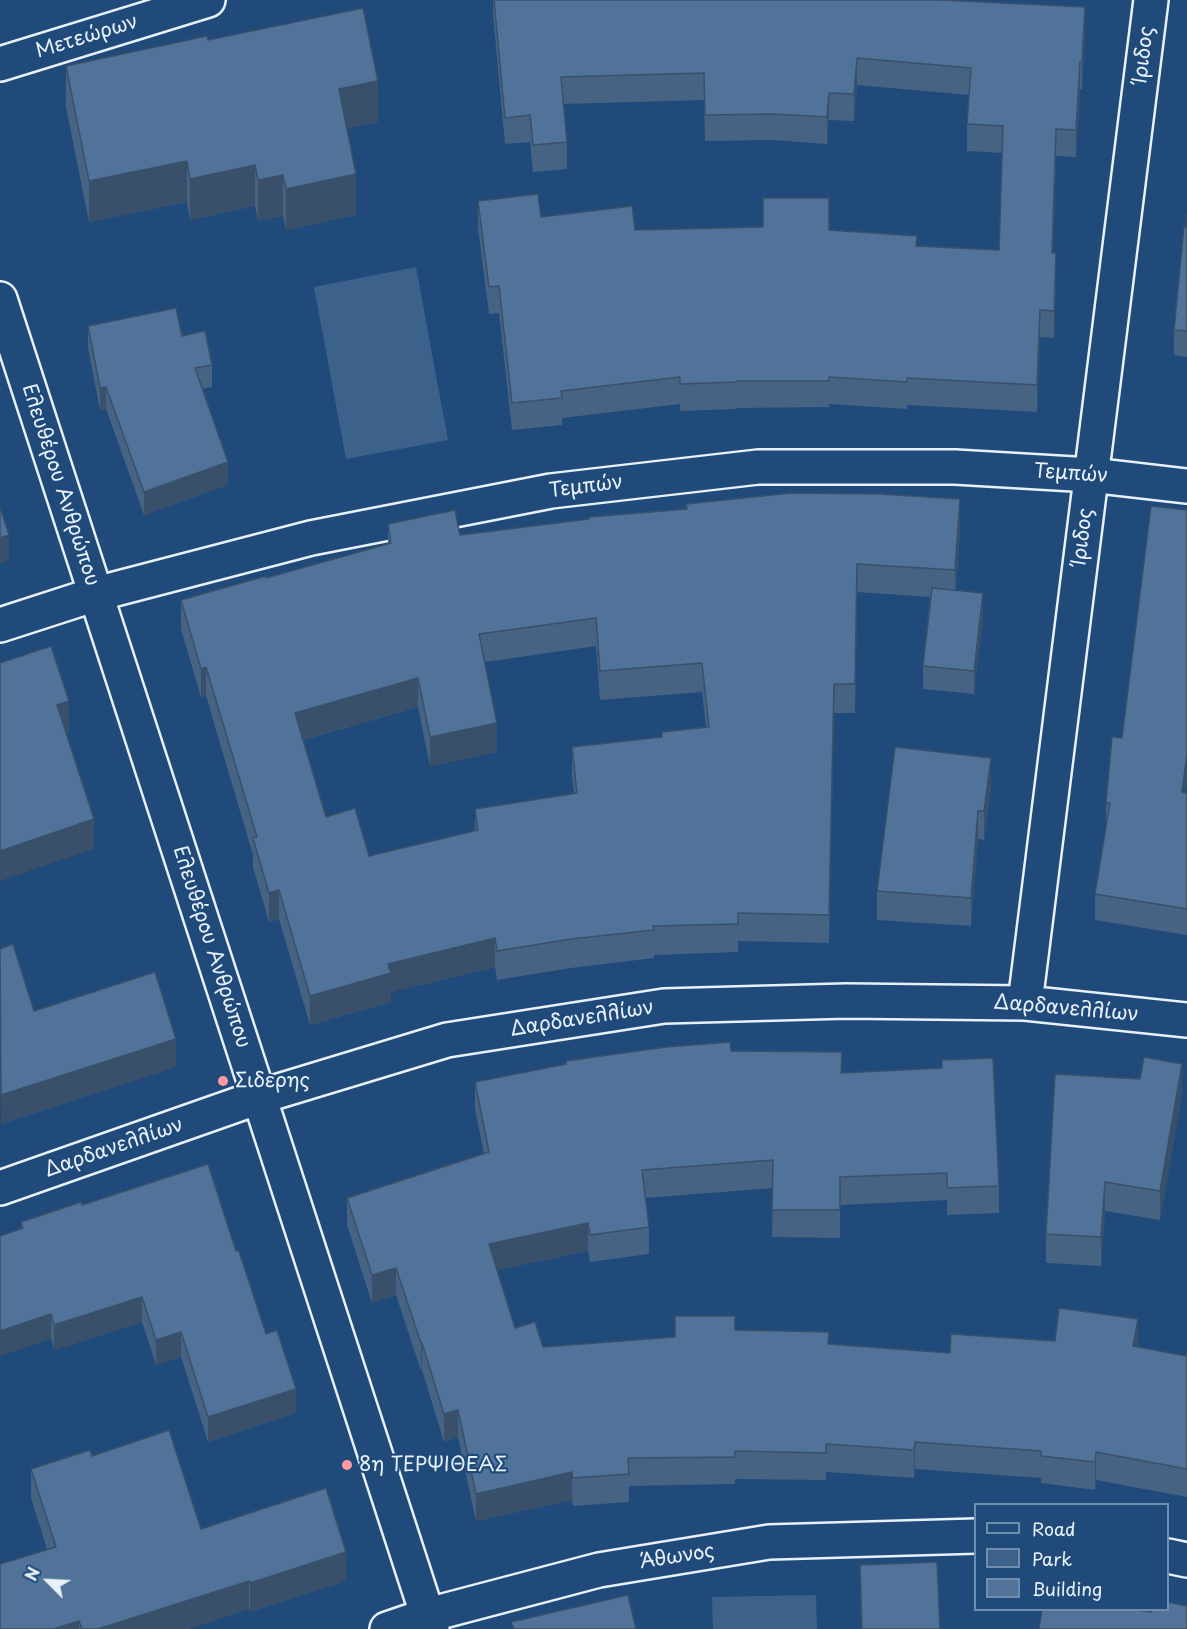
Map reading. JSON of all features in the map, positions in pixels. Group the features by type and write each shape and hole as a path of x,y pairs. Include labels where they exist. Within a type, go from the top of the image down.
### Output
{"street":[{"name":"Μετεώρων","path":"0,64 208,0"},
{"name":"Ίριδος","path":"1025,1003 1151,0"},
{"name":"Ελευθέρου Ανθρώπου","path":"0,299 430,1622"},
{"name":"Τεμπών","path":"0,625 96,594 311,538 551,491 758,467 955,467 1091,475 1187,486"},
{"name":"Δαρδανελλίων","path":"0,1188 259,1097 447,1040 664,1006 846,1001 1025,1003 1187,1020"},
{"name":"Άθωνος","path":"387,1629 430,1622 599,1570 769,1542 974,1536"},
{"path":"1169,1556 1187,1560"}],"green space":[{"path":"416,267 448,440 346,459 314,287"},
{"path":"816,1595 817,1629 713,1629 712,1597"}],"building":[{"path":"494,0 942,0 1085,7 1076,130 1056,129 1052,253 1056,253 1054,311 1040,310 1037,385 907,378 907,382 829,377 829,381 736,381 680,384 680,377 561,391 562,398 512,403 499,286 489,287 478,201 538,194 541,217 632,206 635,230 763,227 763,198 829,198 829,230 917,236 916,246 999,250 1003,126 967,124 971,68 857,58 854,94 829,93 827,117 773,114 705,115 704,73 561,77 567,142 533,145 530,115 505,118"},
{"path":"363,8 378,81 339,89 356,174 286,189 283,175 258,180 255,165 190,179 187,161 89,181 66,66 207,36 208,40"},
{"path":"1187,215 1187,331 1174,330"},
{"path":"176,308 182,336 205,331 212,365 195,368 228,462 144,492 106,387 100,388 88,326"},
{"path":"791,493 879,494 960,499 955,570 857,564 855,684 834,684 829,915 738,913 738,924 653,926 654,930 571,939 497,951 495,938 388,964 391,973 310,996 279,890 269,893 253,838 257,837 206,667 201,669 181,600 391,543 388,524 455,510 460,535 589,519 589,517 687,509 686,504","holes":["596,618 600,671 702,663 709,727 662,732 662,737 572,747 577,793 475,809 478,830 369,856 355,808 326,817 295,713 418,678 430,737 497,723 479,634"]},
{"path":"1151,506 1187,510 1187,754 1182,792 1187,793 1187,909 1095,894 1110,803 1106,803 1112,737 1122,738"},
{"path":"0,507 9,535 0,538"},
{"path":"932,588 983,593 974,671 923,666"},
{"path":"51,646 69,701 57,705 94,819 0,851 0,663"},
{"path":"895,747 991,758 984,811 978,811 971,898 877,891"},
{"path":"13,944 34,1011 155,972 176,1039 1,1095 0,949"},
{"path":"730,1042 731,1051 842,1052 841,1073 942,1068 942,1060 993,1058 999,1186 947,1188 947,1173 840,1177 840,1210 772,1210 773,1160 642,1170 649,1227 590,1235 588,1223 489,1244 515,1328 535,1322 543,1347 675,1337 675,1316 735,1316 735,1330 829,1332 828,1344 950,1353 951,1334 1055,1341 1059,1308 1138,1319 1133,1346 1186,1356 1187,1353 1187,1469 1096,1452 1095,1462 1041,1456 1041,1451 915,1442 914,1450 826,1444 826,1453 735,1451 735,1457 628,1458 629,1474 573,1478 572,1472 476,1494 458,1410 444,1414 396,1268 372,1275 347,1198 489,1152 475,1082 566,1064 566,1061 666,1047"},
{"path":"1144,1057 1182,1064 1160,1191 1105,1182 1101,1237 1046,1234 1055,1074 1140,1079"},
{"path":"208,1164 266,1334 277,1330 296,1389 208,1417 181,1332 156,1340 142,1297 54,1325 51,1314 0,1331 0,1236 23,1228 21,1222 81,1202 82,1205"},
{"path":"169,1430 201,1529 326,1488 346,1552 98,1629 82,1629 79,1621 54,1629 0,1629 0,1564 56,1547 31,1469 90,1450 92,1456"},
{"path":"937,1562 940,1629 862,1629 860,1565"},
{"path":"628,1595 636,1629 514,1629 511,1622"},
{"path":"1169,1602 1187,1606 1187,1629 1039,1629 1042,1611 1169,1611"}],"place":[{"name":"Σιδερης","path":"223,1081"},
{"name":"8η ΤΕΡΨΙΘΕΑΣ","path":"347,1465"}]}
